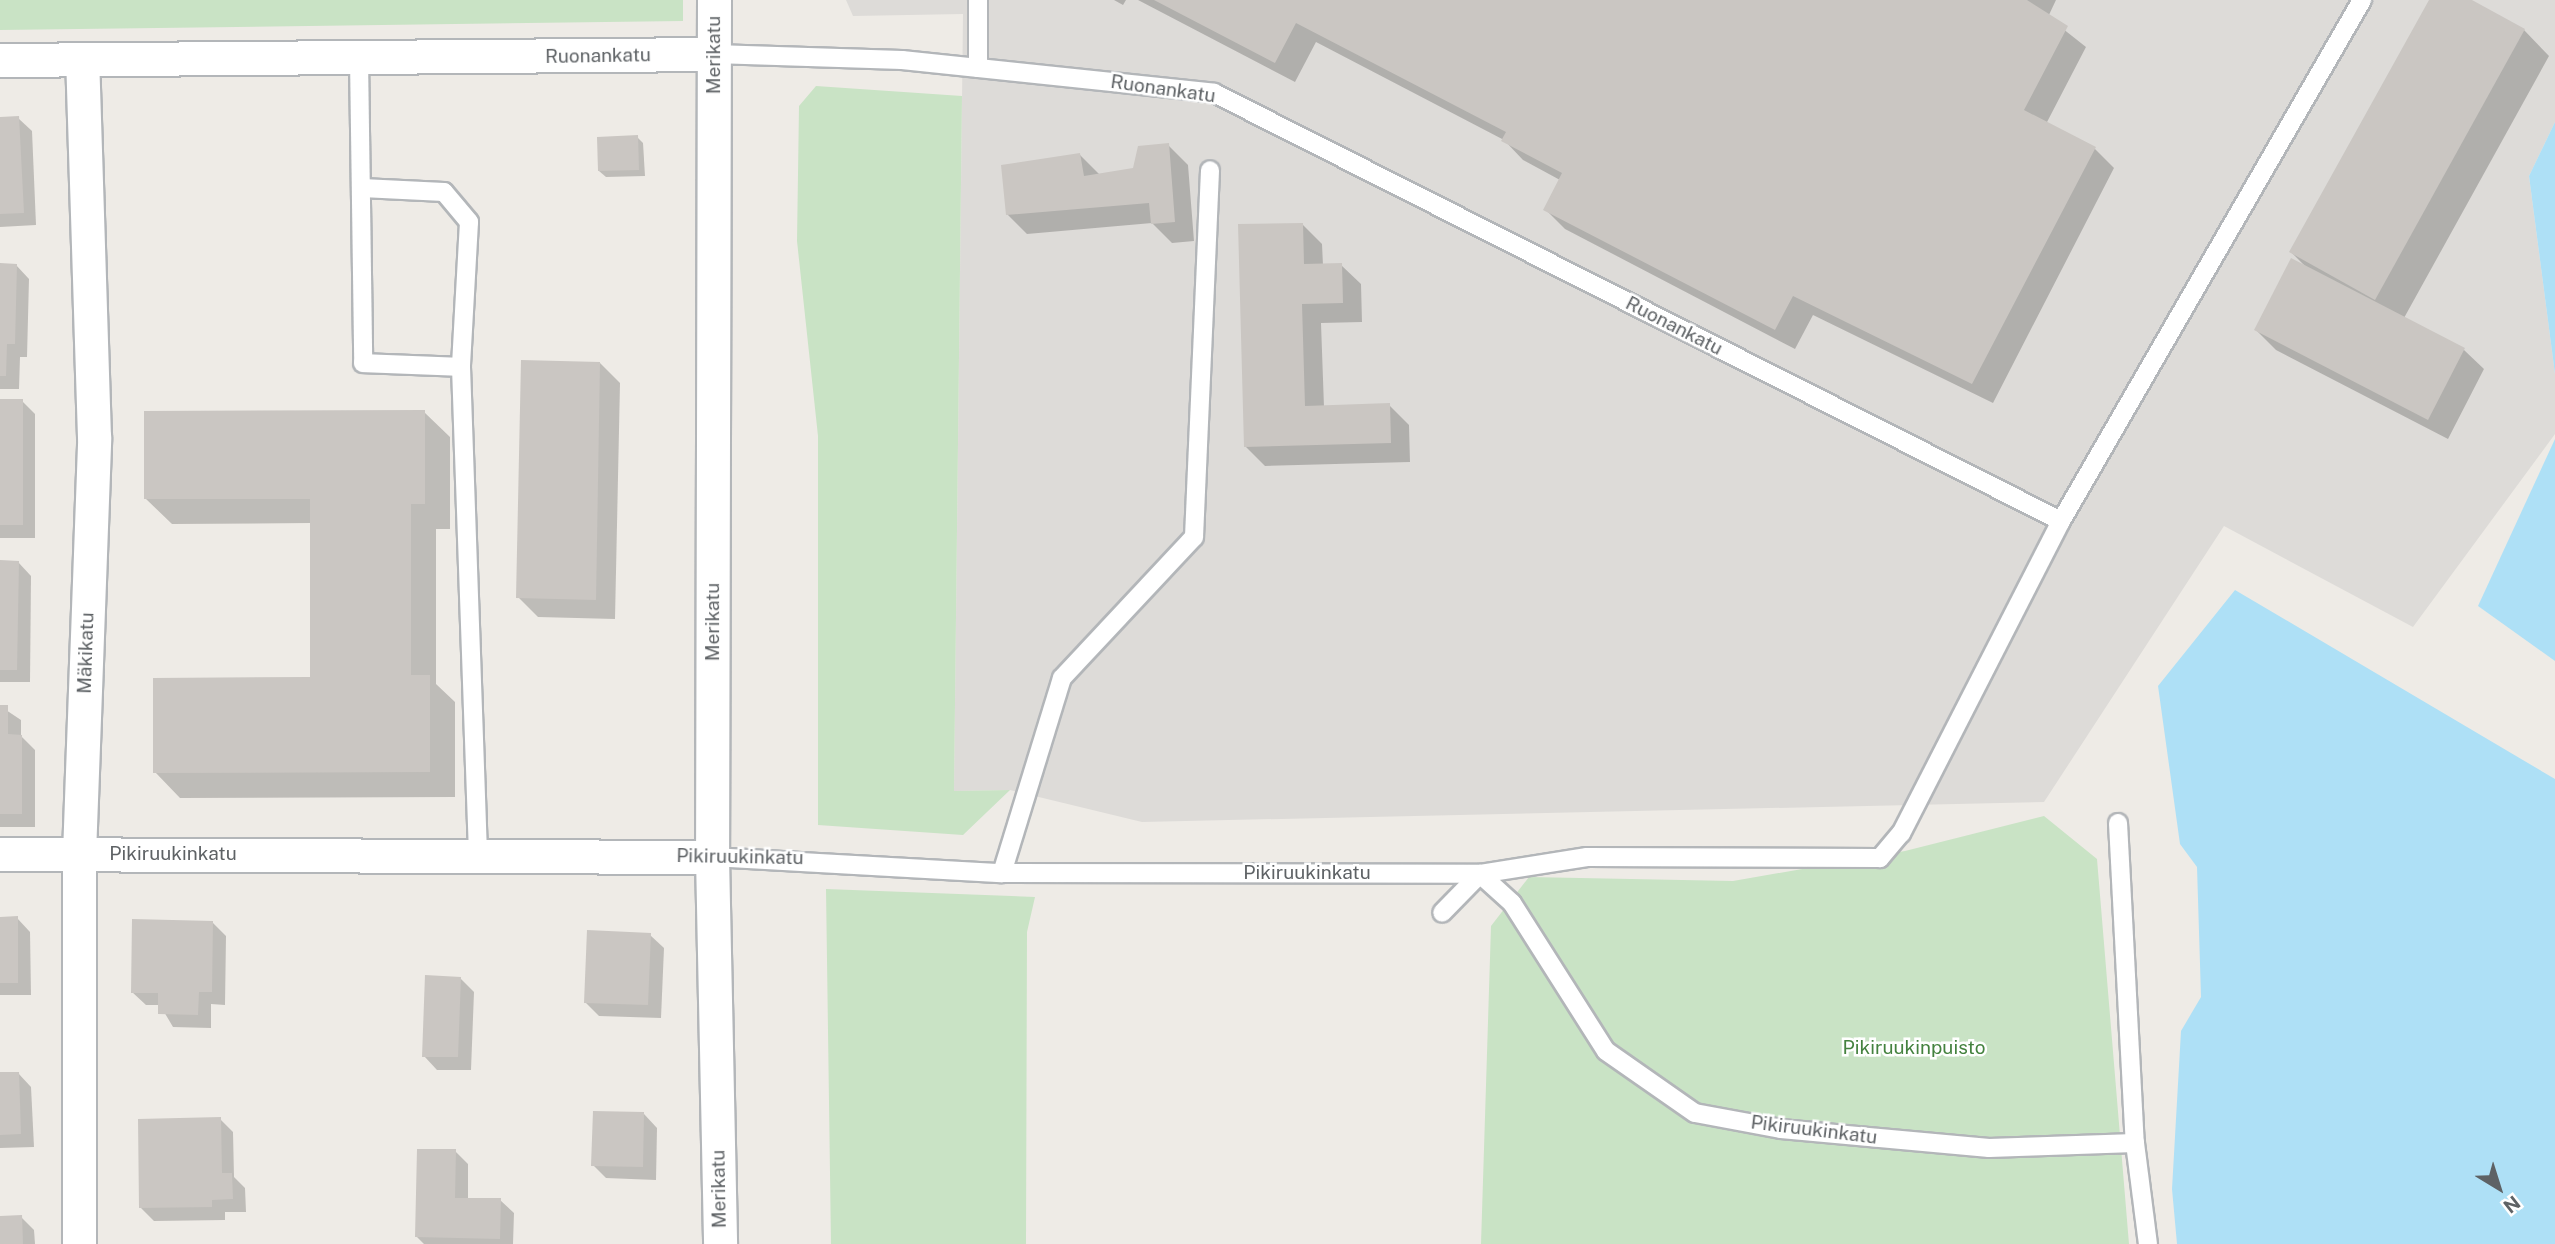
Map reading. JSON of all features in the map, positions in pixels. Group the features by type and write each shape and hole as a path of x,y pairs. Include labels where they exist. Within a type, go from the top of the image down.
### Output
{"street":[{"name":"Merikatu","path":"714,0 712,857 720,1244"},
{"name":"Ruonankatu","path":"0,60 714,54"},
{"name":"Mäkikatu","path":"79,1244 79,854 94,437 82,61"},
{"name":"Pikiruukinkatu","path":"0,854 712,857"}],"lane":[{"path":"978,0 978,68"},
{"path":"2061,521 2362,0"},
{"name":"Ruonankatu","path":"714,54 978,68 1214,93 2061,521"},
{"path":"359,58 363,363 461,367"},
{"path":"1002,873 1062,678 1194,537 1210,170"},
{"path":"362,188 444,192 469,222 461,367 478,854"},
{"name":"Pikiruukinkatu","path":"712,857 1002,873 1480,874 1587,857 1880,858 1901,833 2061,521"},
{"path":"2118,823 2135,1143 2148,1244"},
{"path":"1442,913 1480,874"},
{"name":"Pikiruukinkatu","path":"1480,874 1512,903 1606,1051 1695,1113 1781,1129 1989,1148 2135,1143"}],"shaded area":[{"path":"846,0 2555,0 2555,122 2529,176 2555,374 2555,434 2413,627 2224,526 2044,802 1142,822 1010,790 954,791 963,14 853,16"}],"green space":[{"path":"0,0 683,0 683,21 0,30"},
{"path":"816,86 962,96 954,791 1010,790 963,835 818,825 818,436 797,241 799,106"},
{"name":"Pikiruukinpuisto","path":"2044,816 2097,859 2129,1244 1481,1244 1491,926 1529,877 1733,881 1905,851"},
{"path":"826,889 1035,897 1027,932 1026,1244 831,1244"}],"water":[{"path":"2555,122 2555,374 2529,176"},
{"path":"2555,439 2555,661 2478,606"},
{"path":"2235,590 2555,779 2555,1244 2177,1244 2172,1189 2181,1031 2201,997 2197,867 2180,844 2158,686"}],"building":[{"path":"1154,0 2027,0 2068,26 2024,110 2096,147 1972,384 1793,296 1775,330 1543,210 1562,173 1501,141 1506,132 1296,23 1275,63"},
{"path":"2429,0 2472,0 2525,29 2375,300 2289,252"},
{"path":"19,116 24,213 0,214 0,117"},
{"path":"638,135 639,170 598,171 597,137"},
{"path":"1169,143 1175,222 1151,224 1149,203 1006,215 1001,165 1080,153 1084,176 1133,168 1138,146"},
{"path":"1303,223 1304,264 1342,263 1343,303 1302,304 1305,406 1390,403 1391,443 1244,447 1238,224"},
{"path":"2291,258 2465,348 2428,420 2254,330"},
{"path":"0,263 17,264 15,344 7,344 6,376 0,376"},
{"path":"521,360 600,362 596,600 516,598"},
{"path":"0,399 23,399 23,525 0,525"},
{"path":"425,410 425,504 411,504 411,675 430,675 430,772 153,773 153,678 310,677 310,499 144,499 144,411"},
{"path":"0,560 19,561 17,670 0,670"},
{"path":"0,705 8,705 8,734 22,735 22,814 0,814"},
{"path":"18,916 18,983 0,983 0,917"},
{"path":"132,919 213,921 212,992 199,992 198,1015 158,1014 158,993 131,993"},
{"path":"587,930 651,933 648,1005 584,1003"},
{"path":"425,975 461,977 458,1057 422,1057"},
{"path":"0,1072 19,1072 21,1134 0,1135"},
{"path":"593,1111 644,1112 643,1167 591,1166"},
{"path":"221,1117 222,1173 232,1173 233,1199 212,1200 212,1207 139,1208 138,1119"},
{"path":"417,1149 456,1149 455,1198 501,1198 500,1239 415,1237"},
{"path":"22,1215 23,1244 0,1244 0,1216"}]}
